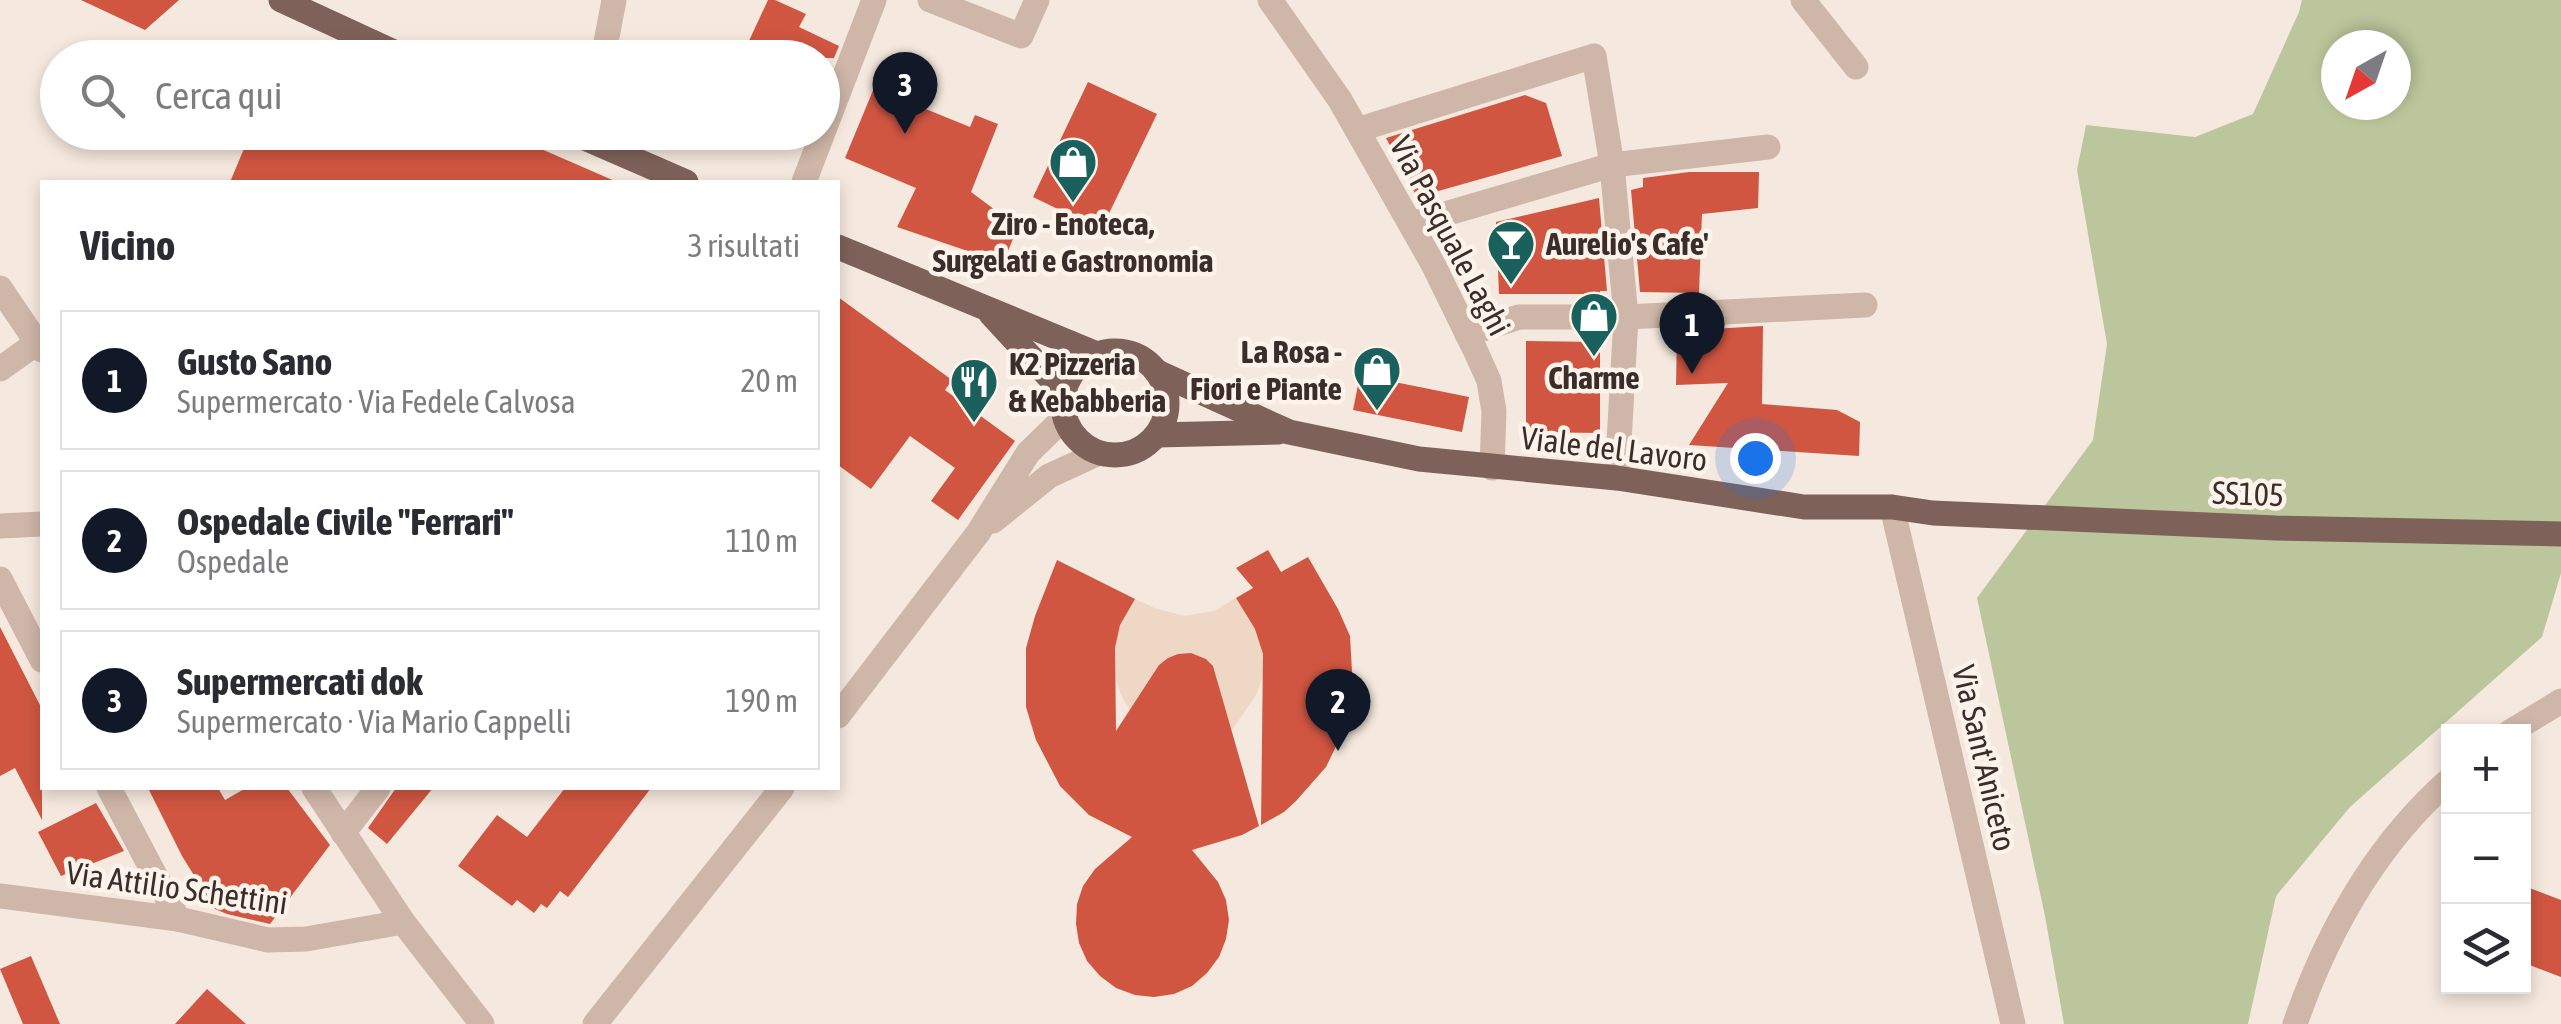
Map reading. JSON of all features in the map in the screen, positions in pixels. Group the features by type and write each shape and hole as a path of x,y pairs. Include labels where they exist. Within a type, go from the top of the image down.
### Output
{"main road":[{"path":"281,0 319,9 375,40"},
{"path":"616,150 682,180"},
{"path":"840,248 1097,354"},
{"path":"984,306 1064,405 1072,432 1084,445 1115,456 1131,453 1157,435 1167,404 1158,372 1146,360 1114,350 1097,354 1070,376 1064,405"},
{"name":"Viale del Lavoro","path":"1158,372 1289,432 1419,459 1617,478 1804,507 1892,507 1933,514"},
{"name":"Viale del Lavoro","path":"1157,435 1289,432"},
{"name":"SS105","path":"1933,514 2276,528 2561,534"}],"street":[{"path":"606,40 614,0"},
{"path":"840,88 874,0"},
{"path":"930,0 1022,36 1037,0"},
{"name":"Via Pasquale Laghi","path":"1270,0 1358,130 1412,224 1489,381 1494,411 1492,468"},
{"path":"1803,0 1856,67"},
{"path":"1358,130 1594,56 1612,165 1626,317 1617,478"},
{"path":"1412,224 1612,165 1768,147"},
{"path":"805,180 816,150"},
{"path":"0,288 40,346 0,369"},
{"path":"1466,334 1519,317 1626,317 1866,306"},
{"path":"840,713 978,534 1028,453 1064,405"},
{"path":"978,534 1049,476 1099,453"},
{"name":"Via Sant'Aniceto","path":"1892,507 2013,1024"},
{"path":"0,526 40,524"},
{"path":"0,579 40,656"},
{"path":"2523,724 2561,700"},
{"path":"2296,1024 2326,944 2350,902 2376,861 2441,788"},
{"path":"110,790 178,918"},
{"path":"315,790 404,922 482,1024"},
{"path":"343,833 376,790"},
{"path":"595,1024 780,790"},
{"name":"Via Attilio Schettini","path":"0,896 178,918 268,940 306,939 404,922"},
{"path":"618,996 618,1024"}],"green space":[{"path":"2302,0 2561,0 2561,573 2542,637 2350,807 2276,896 2248,1024 2064,1024 1977,598 2093,440 2107,344 2077,170 2086,125 2195,137 2253,114"}],"shaded area":[{"path":"1236,598 1255,629 1263,655 1263,677 1256,695 1230,733 1215,694 1217,679 1213,666 1191,653 1178,654 1159,665 1142,723 1129,709 1115,676 1120,625 1135,599 1184,616 1214,611"}],"building":[{"path":"81,0 179,0 145,30"},
{"path":"768,0 775,0 806,14 799,27 826,40 749,40"},
{"path":"1088,82 1157,114 1101,230 1033,197"},
{"path":"874,88 970,127 975,115 998,124 971,192 1018,227 1003,263 897,227 916,188 845,158"},
{"path":"1525,95 1546,103 1562,156 1417,197 1386,138"},
{"path":"243,150 543,150 612,180 231,180"},
{"path":"1689,172 1759,172 1758,208 1702,214 1699,293 1640,292 1631,190 1643,187 1643,178"},
{"path":"1599,198 1607,291 1499,294 1496,222"},
{"path":"840,298 952,380 945,390 1015,441 958,520 931,501 955,468 910,436 871,489 840,466"},
{"path":"1763,326 1762,404 1837,410 1860,422 1859,456 1689,445 1728,383 1676,385 1677,331"},
{"path":"1526,341 1600,342 1600,433 1526,432"},
{"path":"1360,375 1469,397 1462,432 1353,410"},
{"path":"1268,550 1281,572 1308,557 1350,636 1353,689 1341,736 1326,767 1284,812 1261,825 1263,654 1255,629 1236,598 1253,588 1236,568"},
{"path":"1057,560 1135,599 1120,625 1115,648 1116,731 1159,665 1168,658 1191,653 1213,666 1259,826 1192,850 1218,882 1229,920 1219,957 1192,986 1174,994 1154,997 1116,988 1087,961 1079,943 1077,904 1083,886 1095,869 1132,837 1089,815 1060,786 1036,740 1026,707 1026,648"},
{"path":"0,627 40,705 42,820 15,768 0,776"},
{"path":"149,790 219,790 225,800 242,790 289,790 330,845 270,924 215,909 182,856"},
{"path":"395,790 431,790 387,844 368,828"},
{"path":"563,790 649,790 568,897 560,891 547,908 541,904 534,913 517,900 512,906 458,866 497,815 527,837"},
{"path":"96,803 124,851 61,876 38,832"},
{"path":"2531,889 2561,900 2561,977 2531,966"},
{"path":"31,956 60,1024 23,1024 0,969"},
{"path":"207,989 246,1024 175,1024"}],"place":[{"name":"Supermercati dok","path":"905,134"},
{"name":"Ziro - Enoteca, Surgelati e Gastronomia","path":"1073,204"},
{"name":"Aurelio's Cafe'","path":"1511,286"},
{"name":"Charme","path":"1594,358"},
{"name":"Gusto Sano","path":"1692,374"},
{"name":"La Rosa - Fiori e Piante","path":"1377,412"},
{"name":"K2 Pizzeria & Kebabberia","path":"974,424"},
{"name":"Ospedale Civile \"Ferrari\"","path":"1338,751"}]}
